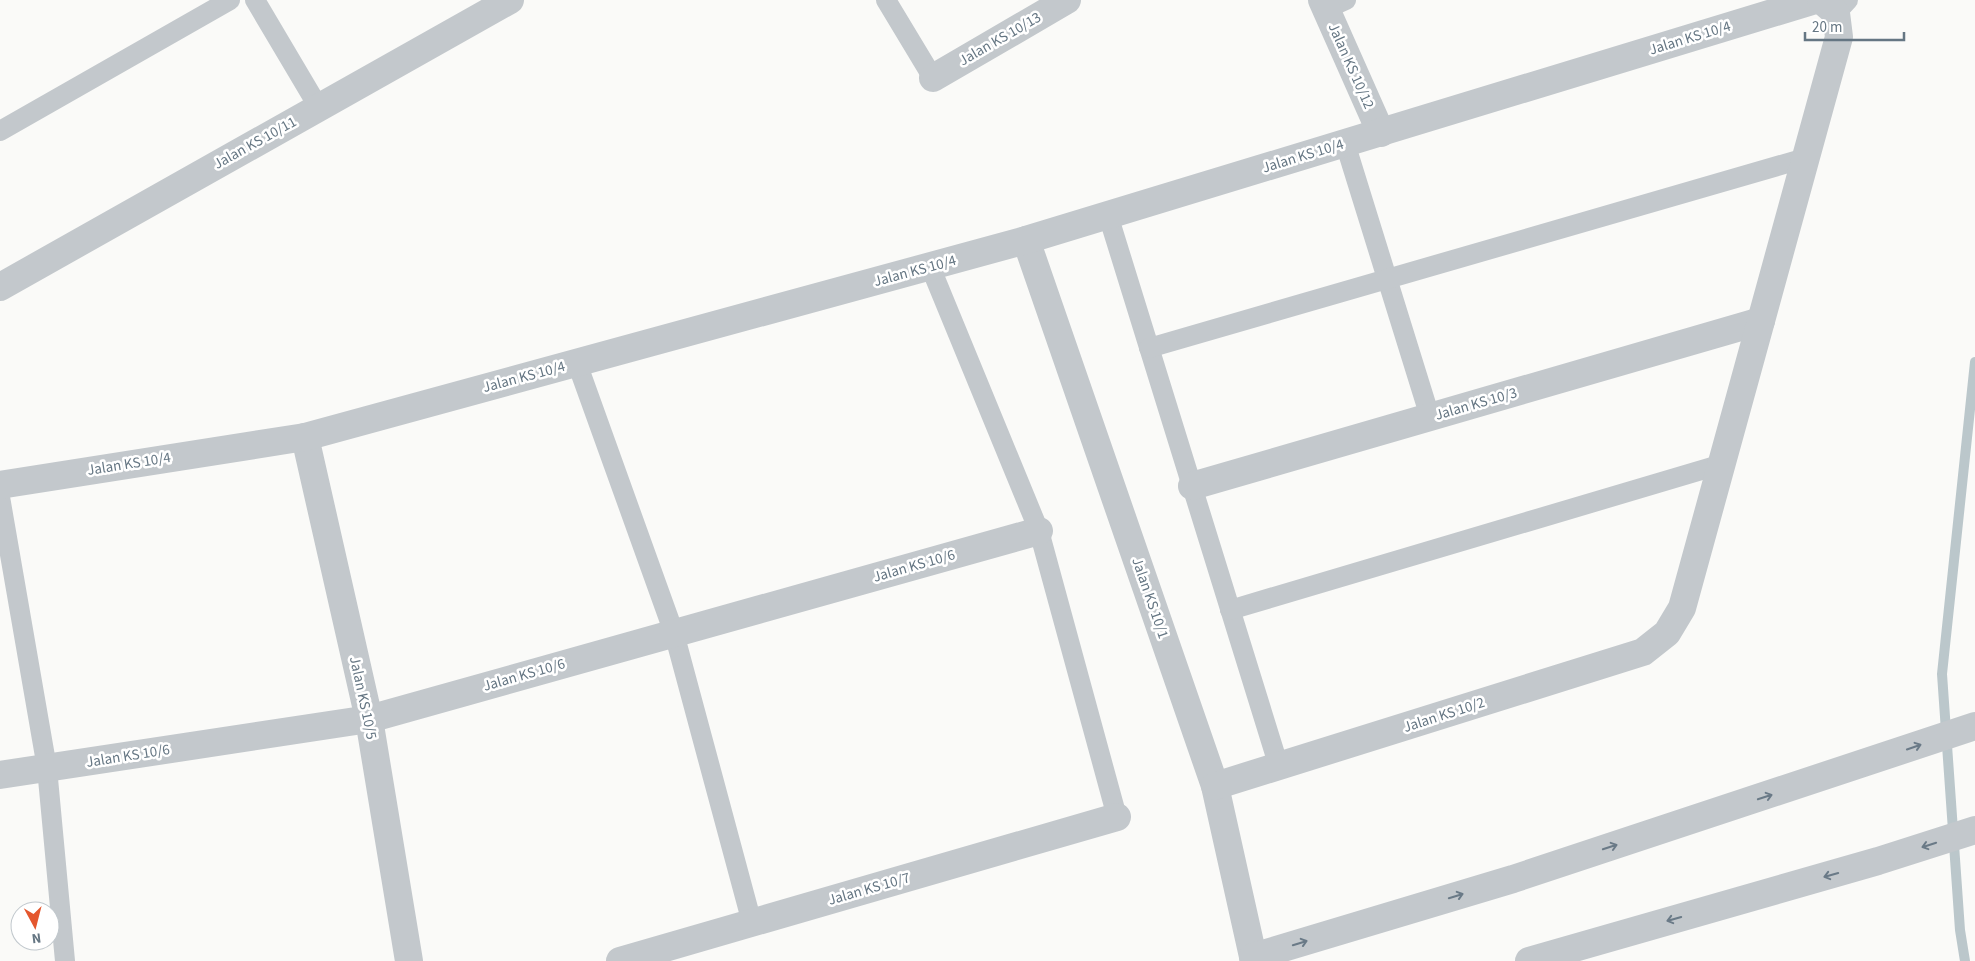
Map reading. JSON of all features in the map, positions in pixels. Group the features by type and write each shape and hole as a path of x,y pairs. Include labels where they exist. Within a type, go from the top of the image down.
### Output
{"street":[{"name":"Jalan KS 10/11","path":"0,287 510,0"},
{"name":"Jalan KS 10/13","path":"933,78 1067,0"},
{"name":"Jalan KS 10/12","path":"1331,3 1381,133"},
{"name":"Jalan KS 10/4","path":"0,484 304,437 1026,240 1345,143 1830,3"},
{"path":"1722,464 1838,37 1830,3"},
{"name":"Jalan KS 10/1","path":"1026,240 1215,786 1249,960"},
{"name":"Jalan KS 10/3","path":"1192,486 1761,321"},
{"name":"Jalan KS 10/5","path":"304,437 369,719 409,961"},
{"name":"Jalan KS 10/2","path":"1215,786 1643,652 1667,633 1682,608 1722,464"},
{"name":"Jalan KS 10/6","path":"0,775 369,719 1039,530"},
{"path":"1249,960 1513,879 1975,726"},
{"name":"Jalan KS 10/7","path":"620,961 1117,817"},
{"path":"1529,961 1878,861 1975,830"}],"lane":[{"path":"0,130 230,0"},
{"path":"255,0 318,108"},
{"path":"886,0 933,78"},
{"path":"1345,143 1430,417"},
{"path":"1149,348 1805,158"},
{"path":"1108,215 1279,767"},
{"path":"930,266 1039,530 1117,817"},
{"path":"577,363 674,633 752,923"},
{"path":"1230,610 1722,464"},
{"path":"0,497 47,768 65,961"}],"waterway":[{"path":"1965,961 1960,930 1942,674 1975,362"}]}
